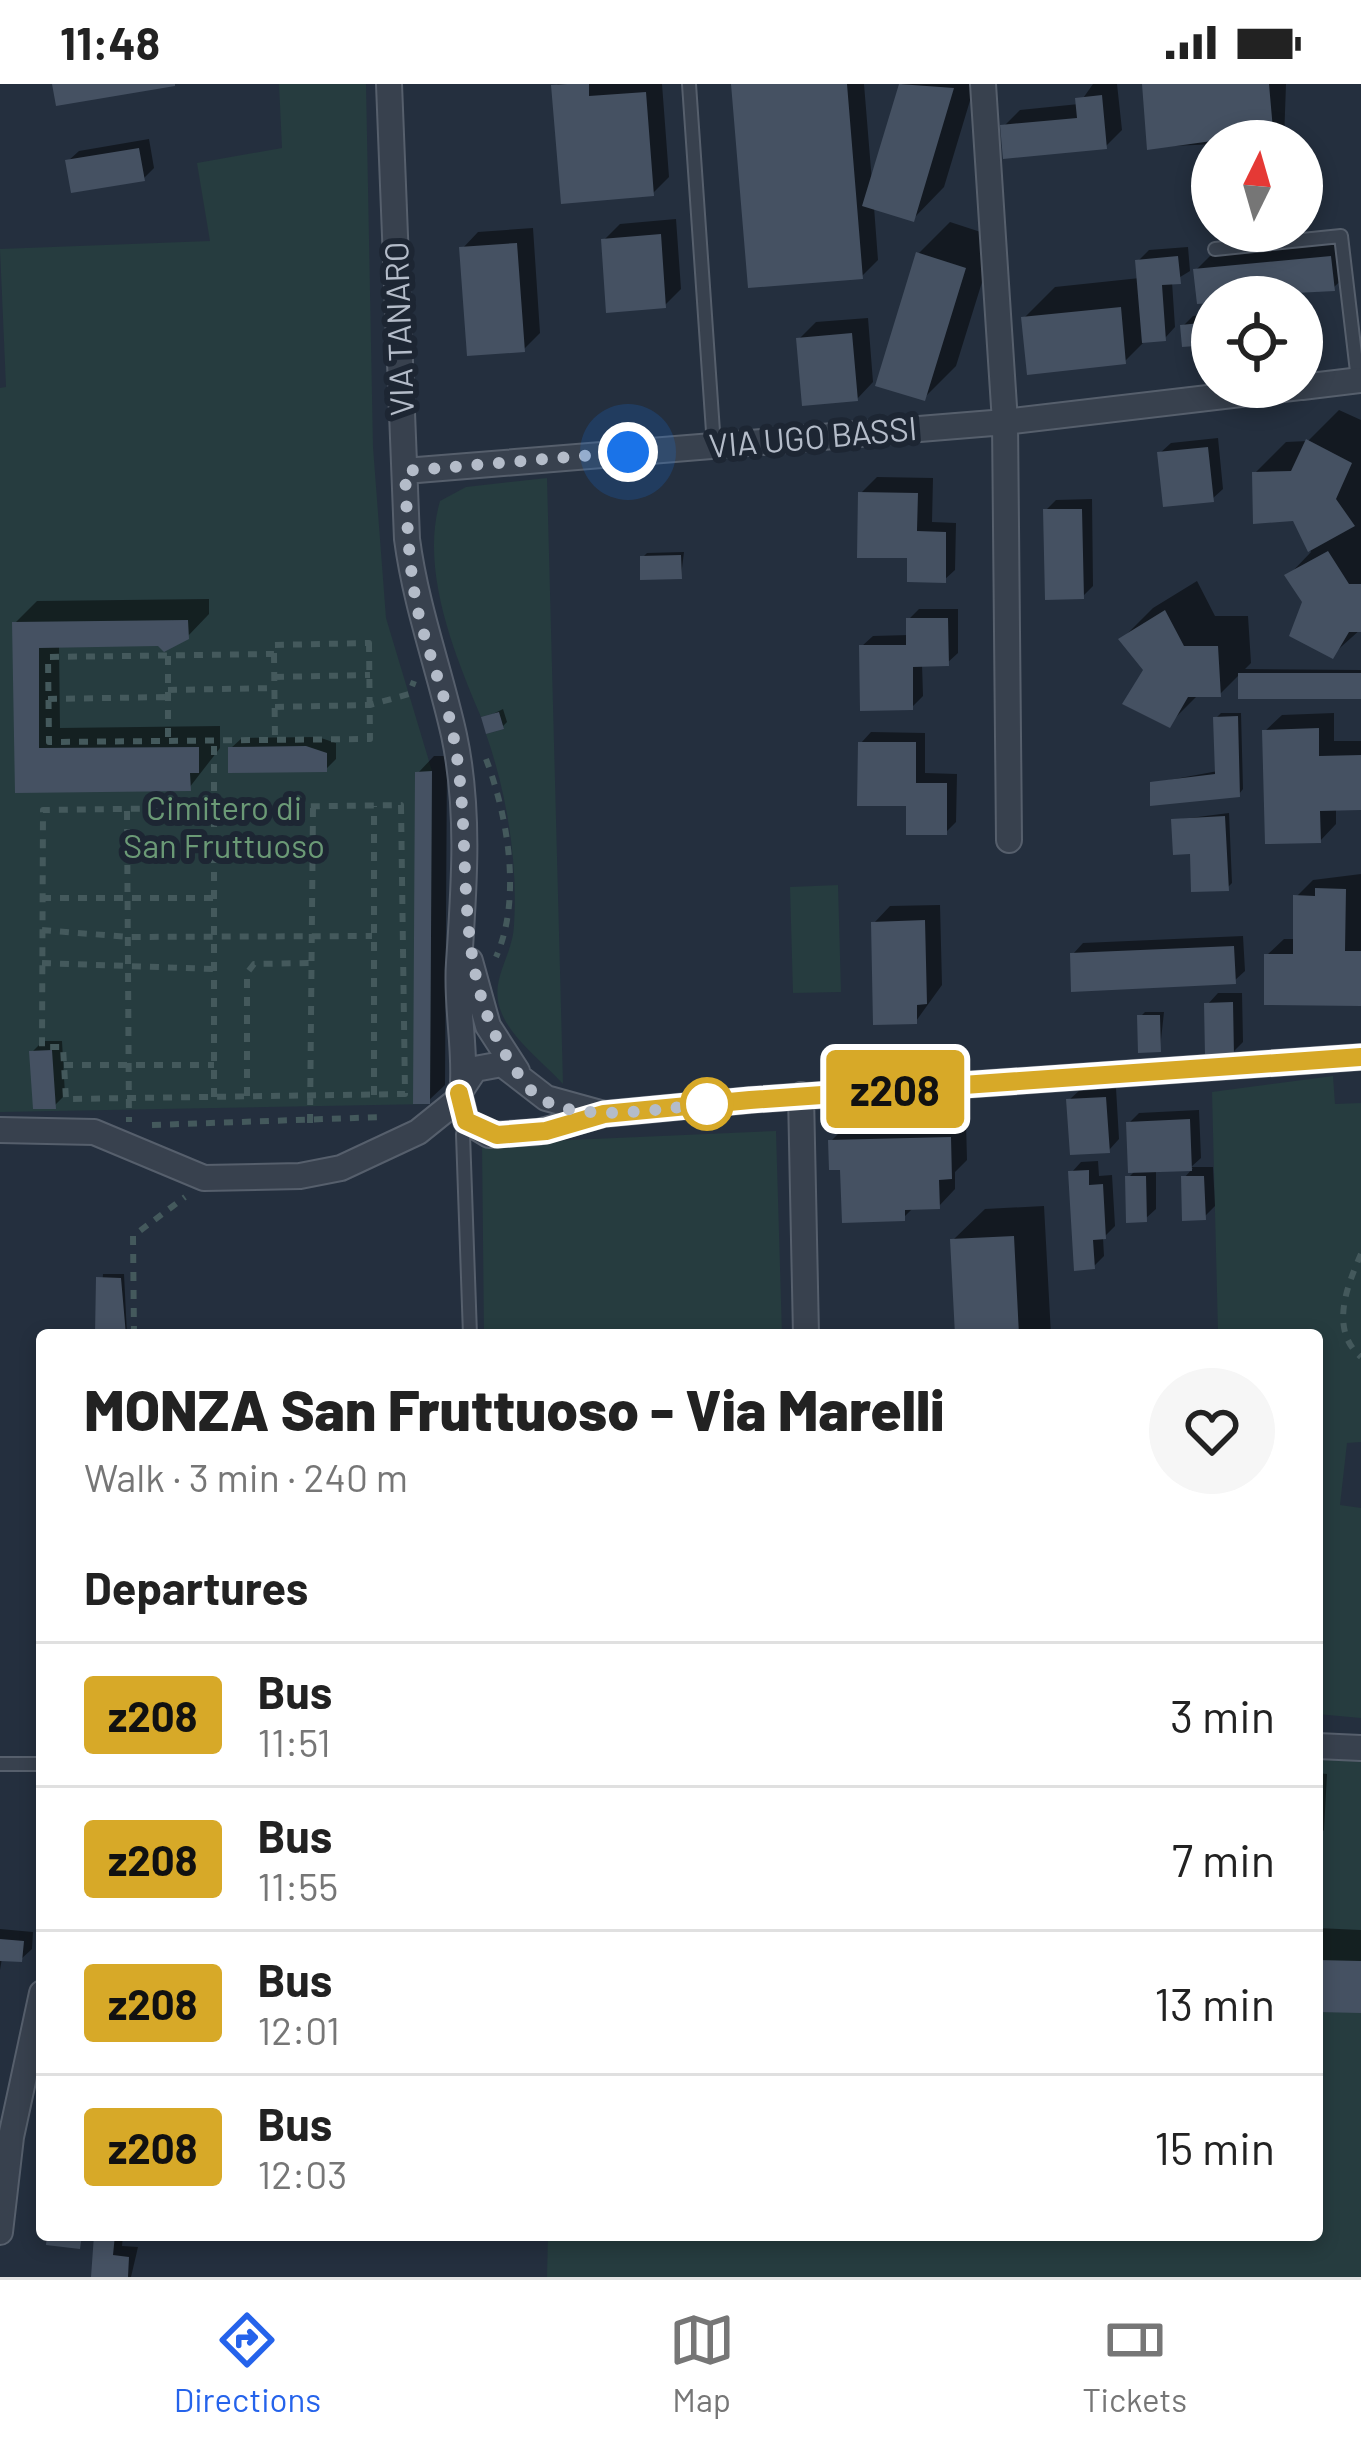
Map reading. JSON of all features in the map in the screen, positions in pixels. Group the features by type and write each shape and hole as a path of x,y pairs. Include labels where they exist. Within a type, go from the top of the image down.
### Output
{"street":[{"name":"VIA TANARO","path":"389,84 405,471 417,608 454,735 464,803 461,1091"},
{"path":"983,84 1005,422 1009,840"},
{"name":"VIA UGO BASSI","path":"1323,384 1359,380"},
{"name":"VIA UGO BASSI","path":"405,471 1005,422 1191,400"},
{"name":"VIA TANARO","path":"464,928 484,1018 524,1080"},
{"path":"401,1129 483,1134 546,1131 604,1114 801,1095 1361,1057"},
{"path":"0,1130 94,1132 204,1178 326,1174 461,1091 488,1064 569,1107 604,1114"},
{"path":"483,1134 525,1118 524,1080"},
{"path":"461,1091 466,1121 483,1134"},
{"path":"801,1095 806,1329"},
{"path":"1323,1746 1361,1748"},
{"path":"0,2232 11,2137 36,2021"}],"lane":[{"path":"689,84 714,446"},
{"path":"1323,238 1341,236 1359,380"},
{"path":"470,1329 483,1134"},
{"path":"0,1764 36,1764"}],"path":[{"path":"274,654 48,657 49,742 214,740 275,740 370,739 370,643 274,645 275,740"},
{"path":"168,656 168,741"},
{"path":"274,677 370,674"},
{"path":"49,699 275,688"},
{"path":"275,707 370,705"},
{"path":"214,740 214,1097"},
{"path":"401,805 405,1094 66,1099 63,1047 42,1047 43,810 313,807 401,805"},
{"path":"374,806 374,1095"},
{"path":"310,1123 313,807"},
{"path":"127,809 129,1126"},
{"path":"42,898 214,898"},
{"path":"42,930 128,938 372,936"},
{"path":"42,963 128,970 214,969"},
{"path":"247,1096 247,973 254,964 312,963"},
{"path":"64,1064 214,1065"},
{"path":"94,1132 99,1113 129,1126 310,1123 401,1129"},
{"path":"134,1329 133,1236 204,1178"},
{"path":"1361,1254 1346,1288 1343,1324 1361,1357"}],"green space":[{"name":"Cimitero di San Fruttuoso","path":"279,84 366,84 373,447 386,618 432,771 430,1104 0,1112 0,388 6,387 0,249 210,241 197,163 282,148"},
{"path":"547,478 563,1084 514,1033 498,1002 499,980 513,937 514,877 505,804 486,734 504,729 499,712 481,717 451,639 434,555 440,501 466,487"},
{"path":"838,885 841,992 793,993 790,887"},
{"path":"1333,1076 1335,1104 1361,1103 1361,1442 1347,1443 1340,1505 1361,1508 1361,1718 1323,1715 1323,1329 1218,1329 1212,1092"},
{"path":"776,1131 782,1329 484,1329 482,1144"},
{"path":"1323,1759 1361,1762 1361,2277 547,2277 548,2241 1323,2241"}],"building":[{"path":"52,84 175,84 175,86 56,106"},
{"path":"589,84 589,96 646,92 654,196 561,204 551,85"},
{"path":"731,84 847,84 863,279 748,288"},
{"path":"899,84 954,88 914,222 862,206"},
{"path":"1142,84 1269,84 1272,120 1191,120 1191,144 1147,150"},
{"path":"1102,95 1107,149 1003,159 1000,125 1077,118 1075,98"},
{"path":"139,148 145,181 71,193 65,160"},
{"path":"661,234 666,308 606,313 601,239"},
{"path":"517,243 525,352 467,356 459,247"},
{"path":"916,252 966,268 925,401 875,386"},
{"path":"1178,256 1181,284 1162,285 1166,341 1142,343 1135,260"},
{"path":"1331,256 1335,291 1323,292 1323,276 1194,276 1193,269"},
{"path":"1121,307 1126,364 1027,375 1021,317"},
{"path":"1191,324 1191,346 1182,347 1180,325"},
{"path":"852,333 858,401 802,406 796,338"},
{"path":"1306,439 1352,463 1336,499 1355,526 1308,552 1293,521 1253,524 1252,472 1291,471"},
{"path":"1208,447 1214,502 1163,507 1157,452"},
{"path":"858,492 918,493 917,531 946,532 946,583 907,582 907,558 857,558"},
{"path":"1043,509 1082,509 1084,599 1045,600"},
{"path":"1328,551 1349,584 1361,584 1361,632 1349,632 1333,659 1289,636 1302,602 1284,575"},
{"path":"681,555 682,579 640,580 640,556"},
{"path":"1165,610 1184,646 1218,646 1221,697 1188,697 1170,728 1122,704 1143,670 1118,639"},
{"path":"906,618 948,618 949,666 913,667 913,710 860,711 859,645 906,645"},
{"path":"188,620 189,639 164,652 158,646 39,648 39,748 199,747 199,773 190,773 191,791 15,793 12,622"},
{"path":"1238,673 1361,673 1361,699 1238,699"},
{"path":"499,712 504,729 486,734 481,717"},
{"path":"1238,716 1240,797 1150,806 1150,782 1215,774 1213,717"},
{"path":"1319,728 1319,756 1361,755 1361,810 1320,811 1321,843 1265,844 1262,730"},
{"path":"858,742 916,742 916,783 947,783 947,835 906,835 906,806 857,806"},
{"path":"306,746 327,753 327,772 228,773 228,747"},
{"path":"432,771 430,1104 413,1104 415,772"},
{"path":"1225,816 1229,891 1191,892 1190,854 1173,855 1171,819"},
{"path":"1315,888 1346,889 1345,951 1361,951 1361,1006 1264,1005 1264,954 1293,954 1293,895 1315,896"},
{"path":"925,920 927,1004 917,1005 917,1024 873,1025 871,922"},
{"path":"1234,946 1236,984 1071,992 1070,953"},
{"path":"1233,1002 1234,1056 1205,1056 1204,1003"},
{"path":"1137,1015 1160,1015 1161,1052 1138,1053"},
{"path":"52,1050 56,1109 33,1109 29,1051"},
{"path":"1106,1097 1110,1153 1070,1155 1066,1099"},
{"path":"1190,1119 1192,1171 1128,1173 1126,1122"},
{"path":"951,1137 952,1179 939,1180 940,1209 905,1210 905,1221 842,1223 840,1170 829,1170 828,1140"},
{"path":"1089,1170 1089,1185 1103,1184 1106,1239 1093,1240 1095,1269 1074,1271 1068,1171"},
{"path":"1125,1176 1146,1176 1147,1222 1126,1223"},
{"path":"1181,1176 1204,1176 1206,1220 1182,1221"},
{"path":"1014,1236 1019,1329 955,1329 950,1239"},
{"path":"96,1277 121,1278 125,1329 95,1329"},
{"path":"0,1939 24,1941 22,1962 0,1961"},
{"path":"1323,1960 1361,1961 1361,2013 1323,2012"},
{"path":"46,2241 81,2241 80,2249 46,2245"},
{"path":"94,2241 114,2241 113,2255 129,2257 128,2277 91,2277"}],"bus line":[{"name":"z208","path":"459,1093 466,1121 480,1132 497,1135 546,1131 604,1114 750,1100 1361,1057"}],"route":[{"path":"628,452 405,471 407,539 417,608 454,735 464,803 464,928 477,996 493,1036 531,1090 569,1107 604,1114 707,1104"}]}
